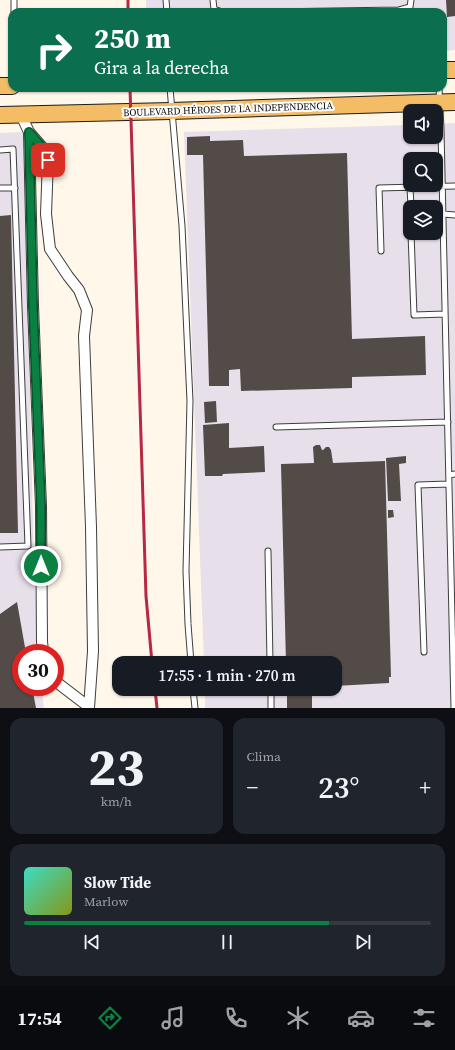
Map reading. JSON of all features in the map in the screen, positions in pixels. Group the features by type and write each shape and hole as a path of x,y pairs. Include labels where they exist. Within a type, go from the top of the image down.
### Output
{"main road":[{"name":"BOULEVARD HÉROES DE LA INDEPENDENCIA","path":"0,115 171,111 444,97"}],"street":[{"path":"21,115 29,132 42,147 48,160 46,214 50,249 79,290 87,310 84,336 92,527 93,651 89,707"},
{"path":"29,132 33,306 41,506 42,644"},
{"path":"64,688 89,707"}],"lane":[{"path":"406,8 410,7 411,0"},
{"path":"170,92 182,226 190,401 186,570 190,656"},
{"path":"441,152 441,130 444,97"},
{"path":"0,150 13,149 28,546 0,547"},
{"path":"443,186 455,186"},
{"path":"381,251 379,188 403,187"},
{"path":"0,188 15,188"},
{"path":"454,708 452,517 449,484 443,214 455,215"},
{"path":"411,240 414,315 445,314"},
{"path":"276,427 448,422"},
{"path":"449,475 455,474"},
{"path":"424,652 418,485 449,484"},
{"path":"268,551 270,656"},
{"path":"194,696 195,708"},
{"path":"271,696 271,708"}],"shaded area":[{"path":"146,0 455,0 455,50 447,51 447,8 146,8"},
{"path":"455,123 455,708 205,708 205,696 342,696 342,656 204,656 184,132 403,125 403,144 443,144 443,124"},
{"path":"24,132 34,568 38,644 12,644 12,696 42,696 44,708 0,708 0,133"}],"building":[{"path":"446,0 455,0 455,16 447,17"},
{"path":"210,136 210,141 243,140 244,156 347,153 352,339 425,336 426,375 352,377 352,388 241,391 240,369 229,370 229,386 209,386 203,155 187,155 187,137"},
{"path":"11,215 18,533 0,533 0,216"},
{"path":"216,401 217,422 205,423 204,402"},
{"path":"229,423 229,448 264,446 265,472 205,476 203,425"},
{"path":"320,445 323,450 326,447 329,447 331,450 333,463 385,461 391,677 389,677 389,683 342,686 342,656 286,656 281,464 314,463 313,447"},
{"path":"406,456 406,463 399,464 401,501 388,501 386,458"},
{"path":"388,510 393,510 394,517 388,518"},
{"path":"17,602 24,644 12,644 12,696 34,696 36,708 0,708 0,614"},
{"path":"287,696 312,696 312,708 287,708"}],"railway":[{"path":"128,0 128,8"},
{"path":"130,92 146,596 151,656"},
{"path":"156,696 157,708"}],"route":[{"path":"41,566 41,506 33,306 29,132 42,147 48,160"}]}
